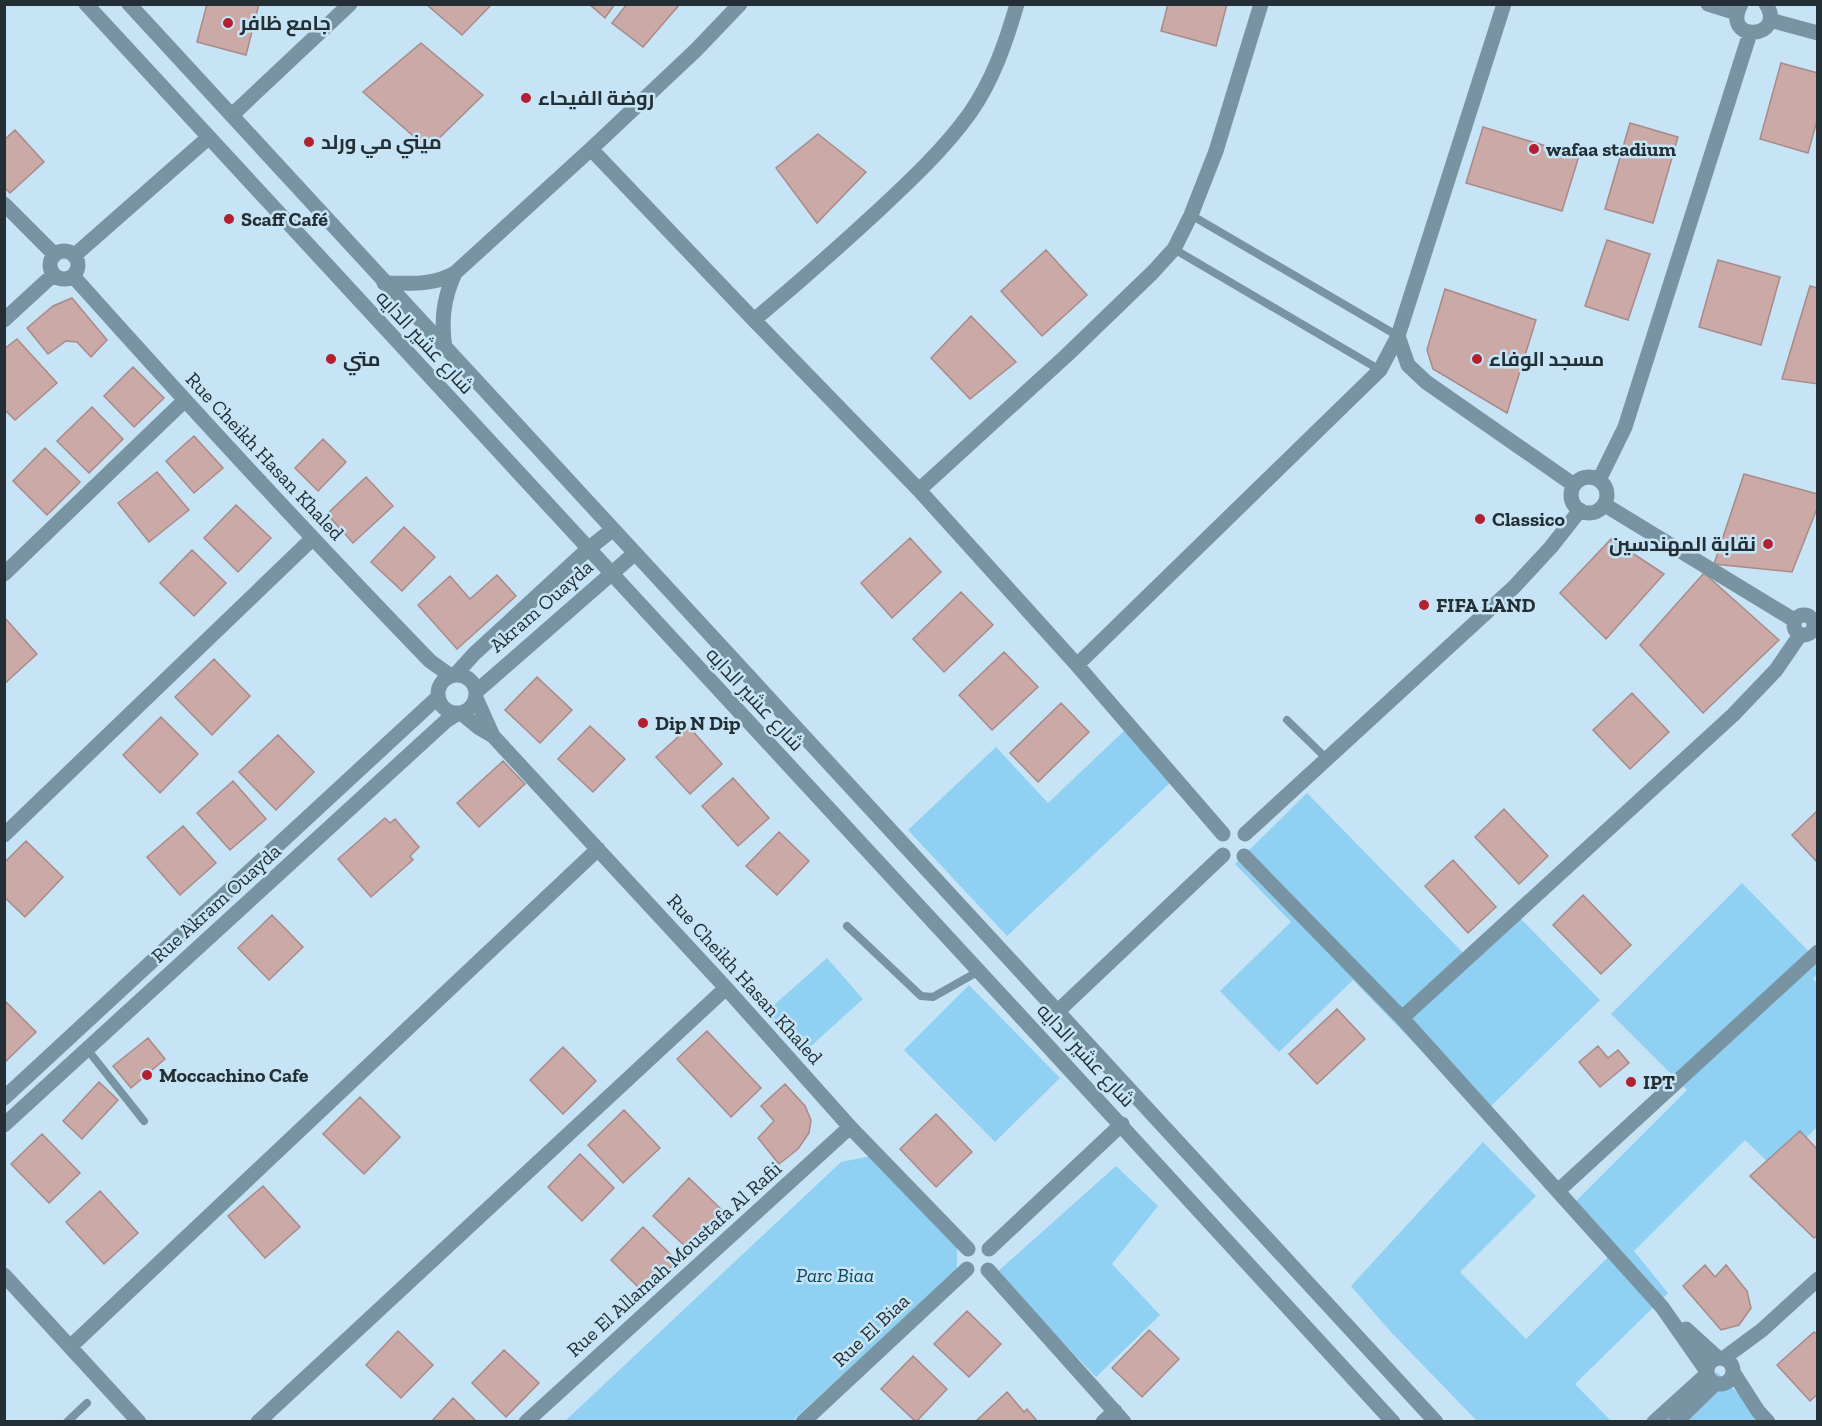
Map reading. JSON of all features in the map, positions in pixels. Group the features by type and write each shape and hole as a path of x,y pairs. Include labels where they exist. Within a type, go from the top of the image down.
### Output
{"street":[{"name":"شارع عشير الدايه","path":"86,4 610,574 1122,1124 1394,1422"},
{"name":"شارع عشير الدايه","path":"129,4 445,350 1436,1422"},
{"path":"232,116 350,4"},
{"path":"384,283 427,282 455,273 696,50 740,4"},
{"path":"754,320 825,260 915,176 946,142 970,112 994,70 1017,4"},
{"path":"919,490 1067,355 1174,249 1191,215 1216,151 1261,4"},
{"path":"1077,665 1380,370 1398,336 1504,4"},
{"path":"1708,4 1739,9 1737,21 1742,29 1750,33 1758,33 1766,28 1770,20 1770,11 1766,4"},
{"path":"1770,20 1818,33"},
{"path":"1599,480 1625,427 1750,33"},
{"path":"75,255 208,138"},
{"path":"591,149 919,490 1077,665 1223,834"},
{"path":"4,204 54,254"},
{"path":"69,251 75,255 78,270 73,276 59,279 53,275 50,260 54,254 69,251"},
{"path":"445,350 442,311 455,273"},
{"path":"4,320 53,275"},
{"name":"Rue Cheikh Hasan Khaled","path":"73,276 184,401 312,539 429,661 453,675"},
{"path":"1398,336 1408,365 1426,382 1574,485"},
{"path":"1380,370 1408,365"},
{"path":"4,574 184,401"},
{"path":"1590,477 1599,480 1606,487 1608,496 1605,505 1598,511 1588,513 1580,510 1573,503 1571,494 1574,485 1581,479 1590,477"},
{"path":"1402,1018 1733,715 1776,670 1812,625 1803,614 1794,620 1605,505"},
{"path":"1245,834 1514,587 1551,547 1580,510"},
{"path":"453,675 467,678 476,694 473,705 459,713 444,709 438,693 441,684 588,549 612,530"},
{"path":"4,835 312,539"},
{"name":"Akram Ouayda","path":"476,694 634,554"},
{"name":"Rue Cheikh Hasan Khaled","path":"429,661 438,693"},
{"name":"Rue Akram Ouayda","path":"4,1098 438,693"},
{"name":"Rue Cheikh Hasan Khaled","path":"476,694 492,736"},
{"name":"Rue Cheikh Hasan Khaled","path":"459,713 492,736 726,988 850,1127 968,1249"},
{"name":"Rue Akram Ouayda","path":"4,1125 447,720 459,713"},
{"path":"1234,829 1245,834 1249,840 1249,850 1244,856 1234,860 1223,855 1219,849 1219,839 1223,834 1234,829"},
{"path":"70,1347 598,849"},
{"path":"1057,1012 1223,855"},
{"path":"1244,856 1402,1018 1558,1191 1662,1307 1713,1378 1763,1416"},
{"path":"1558,1191 1818,952"},
{"path":"258,1422 726,988"},
{"path":"989,1249 1122,1124"},
{"name":"Rue El Allamah Moustafa Al Rafii","path":"526,1422 850,1127"},
{"path":"975,1245 982,1245 989,1249 992,1263 988,1270 981,1274 967,1269 964,1255 968,1249 975,1245"},
{"name":"Rue El Biaa","path":"803,1422 967,1269"},
{"path":"988,1270 1114,1418"},
{"path":"4,1275 140,1422"},
{"path":"1713,1378 1727,1382 1727,1364 1818,1279"},
{"path":"1662,1307 1727,1364 1763,1416"},
{"path":"1676,1422 1713,1378 1713,1360 1727,1364"},
{"path":"1654,1422 1713,1378"}],"lane":[{"path":"1191,215 1398,336"},
{"path":"1174,249 1380,370"},
{"path":"1287,720 1326,758"},
{"path":"847,926 921,996 933,998 979,971"},
{"path":"87,1049 144,1121"},
{"path":"67,1422 87,1403"}],"green space":[{"path":"1125,730 1172,781 1007,936 908,830 996,747 1048,803"},
{"path":"1307,793 1472,962 1519,917 1600,1000 1483,1114 1353,980 1279,1052 1220,991 1291,922 1235,864"},
{"path":"1742,883 1817,960 1817,974 1813,979 1818,984 1817,1127 1775,1169 1745,1140 1634,1251 1668,1293 1575,1384 1611,1421 1477,1421 1389,1330 1351,1286 1483,1142 1536,1196 1460,1272 1526,1339 1610,1255 1566,1211 1687,1090 1611,1014"},
{"path":"827,958 863,999 801,1055 765,1013"},
{"path":"969,985 1060,1078 995,1142 904,1050"},
{"name":"Parc Biaa","path":"876,1155 957,1235 957,1270 792,1421 564,1422 841,1162"},
{"path":"1116,1166 1158,1206 1112,1264 1160,1315 1096,1377 996,1273"},
{"path":"1717,1372 1765,1421 1666,1422"}],"building":[{"name":"جامع ظافر","path":"207,4 259,4 246,55 197,42"},
{"path":"426,4 492,4 462,35"},
{"path":"589,4 615,4 605,18"},
{"path":"627,4 680,4 643,47 612,23"},
{"path":"1168,4 1227,4 1216,46 1161,31"},
{"path":"421,43 483,95 428,149 363,92"},
{"path":"1781,63 1818,73 1818,117 1808,153 1760,139"},
{"path":"1630,123 1678,137 1653,223 1605,209"},
{"path":"1483,127 1579,156 1562,211 1466,183"},
{"path":"15,130 44,162 10,193 4,187 4,140"},
{"path":"818,134 866,172 817,223 776,168"},
{"path":"1607,240 1650,254 1628,320 1585,306"},
{"path":"1046,250 1087,295 1042,336 1001,291"},
{"path":"1718,260 1780,277 1761,345 1699,327"},
{"path":"1810,286 1818,288 1818,384 1782,379"},
{"name":"مسجد الوفاء","path":"1445,289 1536,320 1507,413 1433,369 1427,350"},
{"path":"72,298 107,340 91,357 77,342 66,341 48,354 27,328 53,306"},
{"path":"971,316 1016,362 970,399 931,358"},
{"path":"17,339 57,383 15,420 4,409 4,349"},
{"path":"133,367 164,398 134,427 104,396"},
{"path":"92,407 123,439 89,473 57,441"},
{"path":"194,436 223,468 194,493 166,461"},
{"path":"323,439 346,462 318,491 295,468"},
{"path":"45,448 80,482 47,515 13,481"},
{"path":"157,472 189,510 149,542 118,503"},
{"path":"1744,474 1818,494 1818,506 1792,572 1714,564"},
{"path":"366,477 393,506 353,543 327,514"},
{"path":"236,505 271,538 238,572 204,538"},
{"path":"404,527 435,557 402,591 371,562"},
{"path":"910,538 941,572 892,618 861,583"},
{"path":"1611,539 1664,574 1606,639 1560,593"},
{"path":"192,550 226,583 194,616 160,583"},
{"path":"1704,573 1779,640 1703,713 1640,645"},
{"path":"497,575 516,596 457,649 418,605 450,576 470,599"},
{"path":"961,592 993,625 944,672 913,639"},
{"path":"4,617 37,654 4,684"},
{"path":"1004,652 1038,687 992,730 959,695"},
{"path":"214,659 250,696 212,735 175,697"},
{"path":"537,677 572,710 540,743 505,710"},
{"path":"1632,693 1669,732 1630,769 1593,730"},
{"path":"1061,703 1089,732 1038,782 1010,753"},
{"path":"161,717 198,754 160,793 123,755"},
{"path":"590,726 625,759 593,792 558,759"},
{"path":"689,727 722,764 690,794 656,757"},
{"path":"278,735 314,772 276,810 239,772"},
{"path":"503,761 525,784 479,827 457,803"},
{"path":"733,778 769,818 738,846 702,806"},
{"path":"233,781 266,819 230,850 197,813"},
{"path":"1504,809 1548,856 1519,884 1475,837"},
{"path":"1816,812 1818,814 1818,863 1792,835"},
{"path":"385,818 390,823 395,819 419,847 410,856 413,860 371,897 338,859"},
{"path":"183,826 216,863 180,895 147,857"},
{"path":"779,832 809,861 777,895 746,866"},
{"path":"26,841 63,877 25,917 4,897 4,863"},
{"path":"1453,860 1496,907 1468,933 1425,886"},
{"path":"1583,895 1631,945 1601,974 1553,925"},
{"path":"272,915 303,947 269,980 238,948"},
{"path":"4,1000 36,1032 4,1063"},
{"path":"1337,1009 1365,1039 1317,1084 1289,1054"},
{"path":"707,1031 761,1088 731,1117 677,1059"},
{"path":"148,1038 165,1059 131,1088 113,1066"},
{"path":"1598,1046 1608,1058 1618,1050 1629,1063 1600,1087 1579,1062"},
{"path":"563,1047 596,1081 563,1114 530,1080"},
{"path":"99,1082 118,1100 82,1139 63,1121"},
{"path":"785,1084 805,1106 811,1120 809,1133 798,1149 779,1164 758,1138 774,1121 761,1106"},
{"path":"360,1097 400,1137 364,1174 323,1134"},
{"path":"624,1110 660,1148 623,1183 588,1145"},
{"path":"936,1114 972,1152 936,1187 900,1149"},
{"path":"1800,1131 1818,1150 1818,1235 1814,1238 1750,1176"},
{"path":"42,1134 80,1173 49,1203 11,1164"},
{"path":"580,1154 614,1188 582,1221 548,1187"},
{"path":"689,1178 723,1211 688,1249 653,1216"},
{"path":"263,1186 300,1227 265,1258 228,1216"},
{"path":"100,1191 138,1233 104,1264 66,1222"},
{"path":"643,1227 677,1261 645,1294 611,1260"},
{"path":"1705,1265 1715,1277 1726,1265 1747,1291 1751,1308 1739,1325 1721,1330 1683,1286"},
{"path":"967,1311 1001,1344 969,1377 934,1344"},
{"path":"1149,1330 1179,1359 1142,1397 1112,1368"},
{"path":"398,1331 433,1365 401,1398 366,1365"},
{"path":"1814,1332 1818,1335 1818,1394 1810,1401 1777,1365"},
{"path":"504,1350 539,1383 506,1417 472,1383"},
{"path":"913,1356 947,1389 916,1422 881,1389"},
{"path":"1007,1392 1024,1412 1027,1409 1038,1422 975,1422"},
{"path":"453,1398 477,1422 431,1422"}],"place":[{"name":"جامع ظافر","path":"228,23"},
{"name":"روضة الفيحاء","path":"526,98"},
{"name":"ميني مي ورلد","path":"309,142"},
{"name":"wafaa stadium","path":"1534,149"},
{"name":"Scaff Café","path":"229,219"},
{"name":"متي","path":"331,359"},
{"name":"مسجد الوفاء","path":"1477,359"},
{"name":"Classico","path":"1480,519"},
{"name":"نقابة المهندسين","path":"1768,544"},
{"name":"FIFA LAND","path":"1424,605"},
{"name":"Dip N Dip","path":"643,723"},
{"name":"Moccachino Cafe","path":"147,1075"},
{"name":"IPT","path":"1631,1082"}]}
